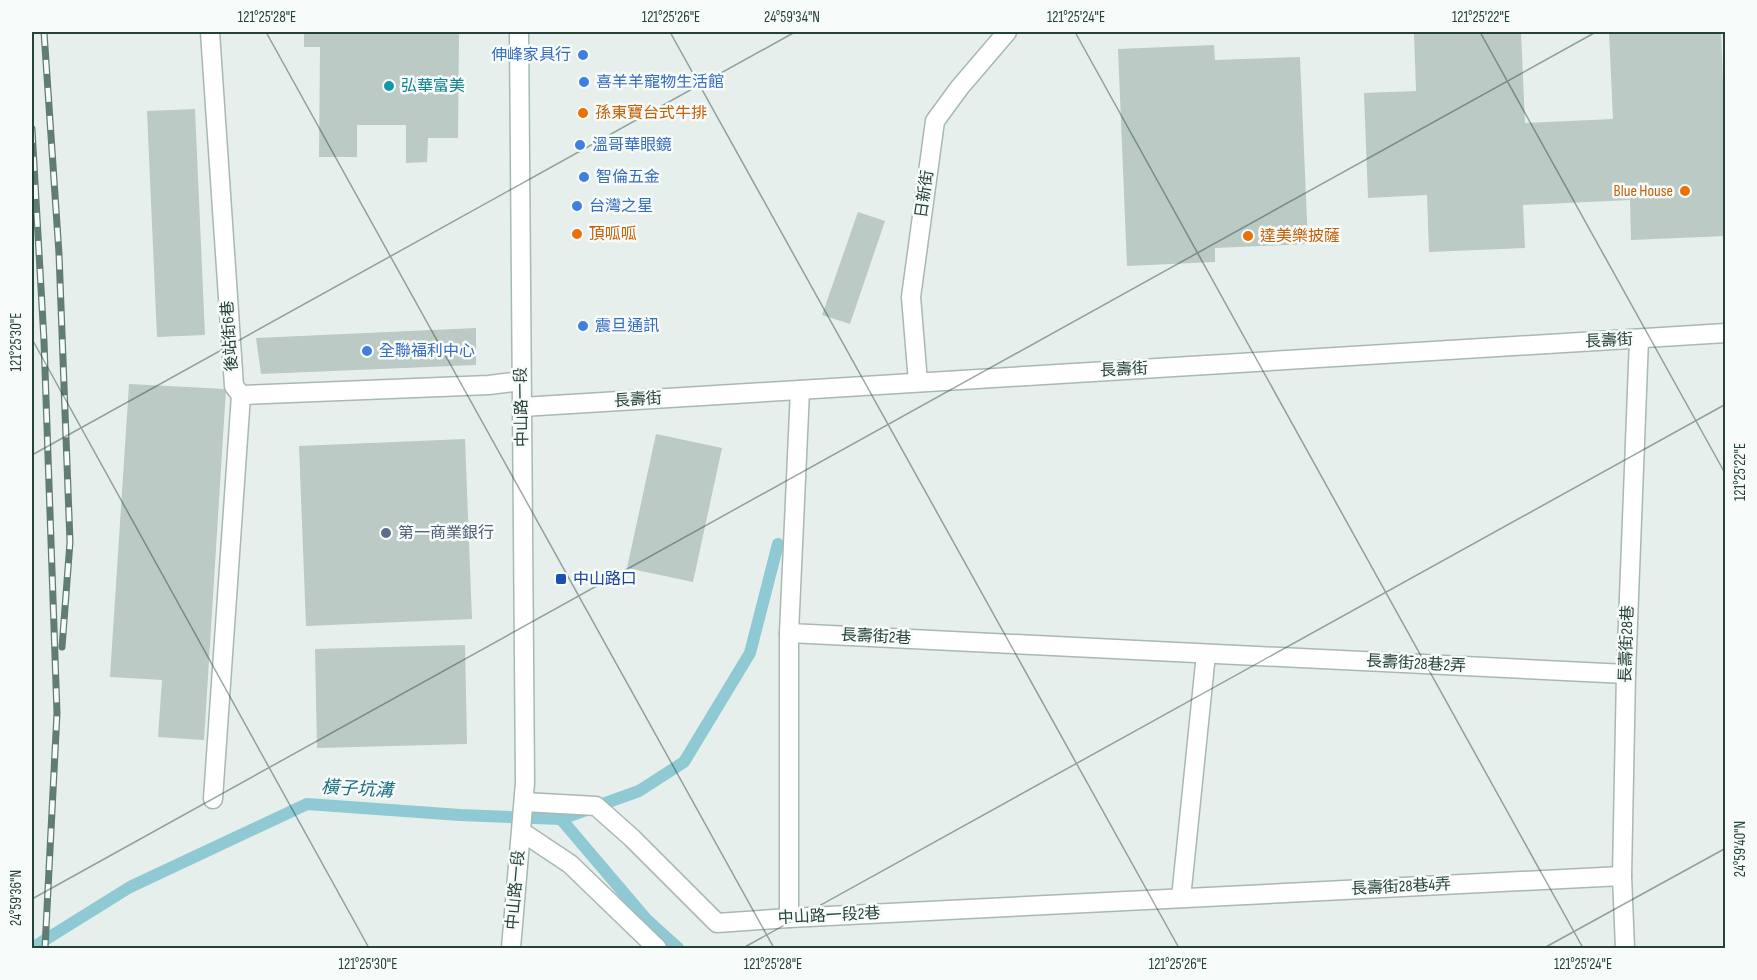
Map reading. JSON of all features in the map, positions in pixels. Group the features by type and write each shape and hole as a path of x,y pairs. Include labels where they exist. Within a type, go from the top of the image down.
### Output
{"street":[{"name":"後站街6巷","path":"210,32 234,386 242,395 489,385 521,381"},
{"name":"中山路一段","path":"511,948 525,783 519,32"},
{"name":"日新街","path":"918,382 911,297 935,121 960,87 1007,32"},
{"name":"長壽街","path":"522,407 1725,333"},
{"name":"長壽街28巷","path":"1626,948 1622,876 1626,674 1639,339"},
{"path":"789,918 789,633 800,390"},
{"path":"213,799 242,395"},
{"name":"長壽街2巷","path":"789,633 1206,654"},
{"path":"1181,898 1206,654"},
{"name":"長壽街28巷2弄","path":"1206,654 1626,674"},
{"name":"中山路一段2巷","path":"524,802 596,806 632,838 717,923 1181,898"},
{"path":"522,832 570,864 657,948"},
{"name":"長壽街28巷4弄","path":"1181,898 1622,876"}],"building":[{"name":"弘華富美","path":"304,32 459,32 458,138 428,138 427,162 406,163 406,125 357,125 357,157 319,157 320,47 304,47"},
{"path":"1521,32 1525,123 1613,119 1609,32 1721,32 1723,82 1726,82 1726,236 1631,240 1630,200 1523,205 1525,248 1429,252 1427,195 1368,198 1364,93 1416,91 1414,33"},
{"path":"1214,45 1215,60 1300,57 1308,244 1215,248 1215,262 1127,266 1118,49"},
{"path":"195,109 205,335 157,337 147,111"},
{"path":"858,212 885,221 850,324 822,315"},
{"name":"全聯福利中心","path":"476,328 476,365 261,374 256,338"},
{"path":"129,384 226,389 204,740 158,737 162,680 110,677"},
{"path":"656,434 722,448 693,582 627,568"},
{"name":"第一商業銀行","path":"465,439 472,619 306,626 299,446"},
{"path":"465,645 467,744 317,748 315,649"}],"waterway":[{"name":"橫子坑溝","path":"32,948 130,887 307,804 460,815 561,819 639,791 684,762 750,653 778,544"},
{"path":"561,819 646,919 678,948"}],"railway":[{"path":"44,32 59,254 70,542 62,647"},
{"path":"32,129 44,341 57,713 45,948"}],"place":[{"name":"伸峰家具行","path":"583,55"},
{"name":"喜羊羊寵物生活館","path":"584,82"},
{"name":"弘華富美","path":"389,86"},
{"name":"孫東寶台式牛排","path":"583,113"},
{"name":"溫哥華眼鏡","path":"580,145"},
{"name":"智倫五金","path":"584,177"},
{"name":"Blue House","path":"1685,191"},
{"name":"台灣之星","path":"577,206"},
{"name":"頂呱呱","path":"577,234"},
{"name":"達美樂披薩","path":"1248,236"},
{"name":"震旦通訊","path":"583,326"},
{"name":"全聯福利中心","path":"367,351"},
{"name":"第一商業銀行","path":"386,533"},
{"name":"中山路口","path":"561,579"}]}
